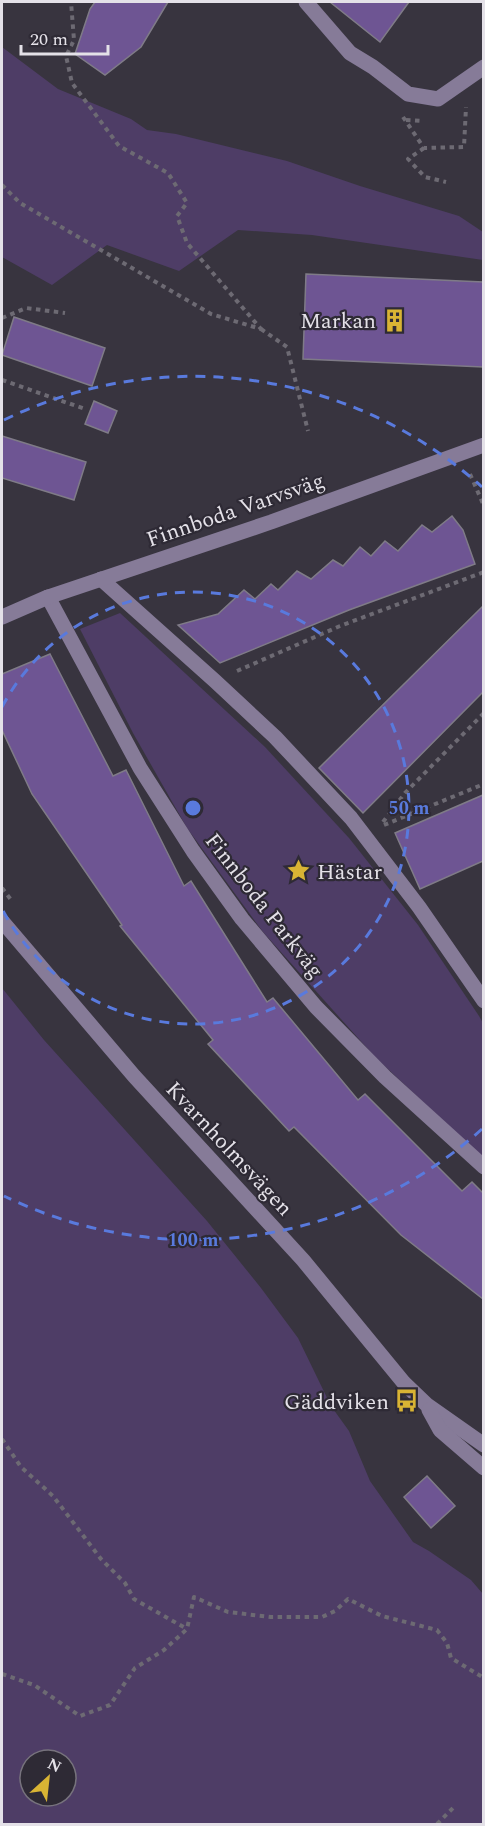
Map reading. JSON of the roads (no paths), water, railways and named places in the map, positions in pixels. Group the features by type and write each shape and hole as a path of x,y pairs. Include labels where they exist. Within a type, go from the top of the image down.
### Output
{"street":[{"path":"312,5 350,53 408,94 438,99 483,68"},
{"name":"Finnboda Varvsväg","path":"2,617 48,597 271,522 483,445"},
{"path":"101,579 275,737 351,818 419,907 483,1001"},
{"name":"Finnboda Parkväg","path":"48,597 140,768 193,851 242,919 316,1007 385,1077 483,1167"},
{"name":"Kvarnholmsvägen","path":"2,921 134,1076 303,1260 404,1383 427,1405 483,1445"},
{"name":"Kvarnholmsvägen","path":"427,1405 440,1430 483,1468"}],"place":[{"name":"Markan","path":"394,320"},
{"name":"Hästar","path":"299,871"},
{"name":"Gäddviken","path":"407,1401"}]}
